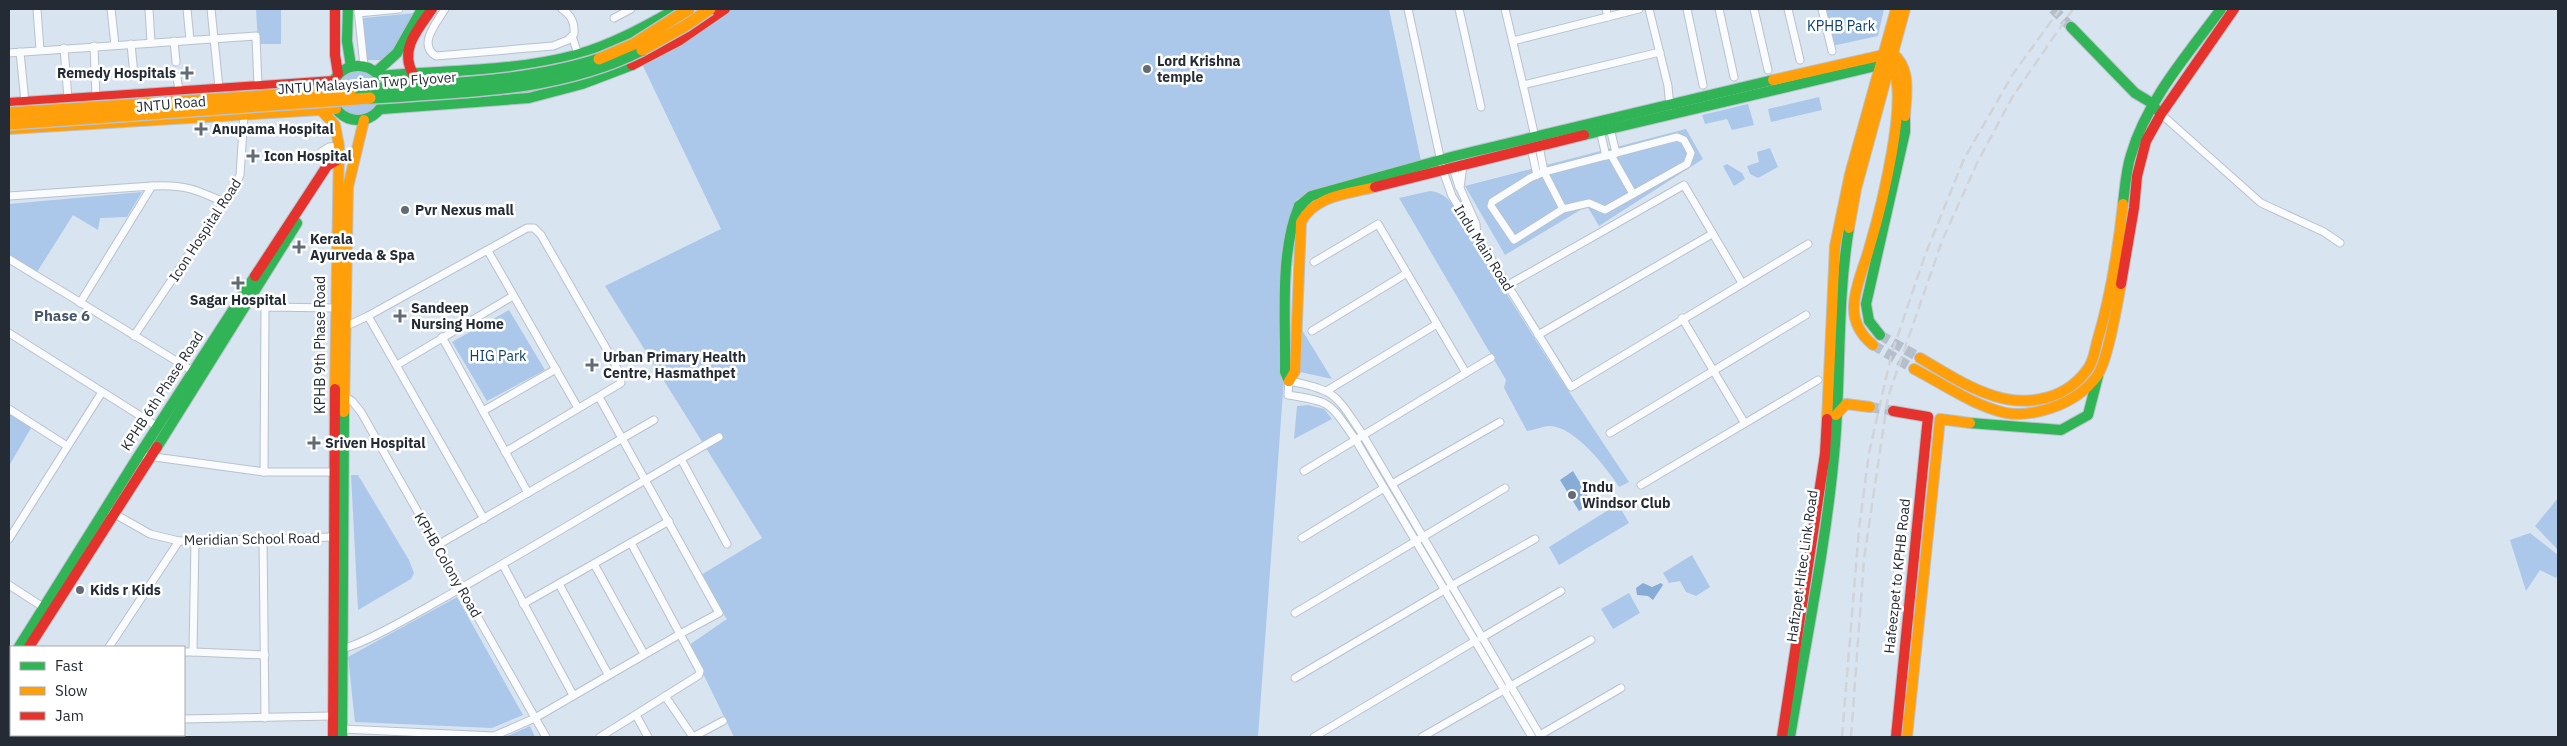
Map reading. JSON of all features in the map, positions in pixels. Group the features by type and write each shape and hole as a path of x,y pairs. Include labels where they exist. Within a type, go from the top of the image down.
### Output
{"street":[{"path":"37,9 40,50"},
{"path":"111,9 114,45"},
{"path":"149,9 152,43"},
{"path":"186,9 190,40"},
{"path":"211,9 219,88"},
{"path":"335,9 336,78 331,95 336,109 349,118 364,120 371,118 381,109 386,92 378,74"},
{"path":"354,10 399,9"},
{"path":"413,74 408,68 406,57 428,9"},
{"path":"378,74 394,59 428,9"},
{"path":"435,73 436,56 428,48 430,36 445,9"},
{"path":"562,9 572,18 574,26 572,36 578,54"},
{"path":"614,18 631,9"},
{"path":"336,78 351,66 364,66 378,74 435,73 502,68 578,54 627,36 676,9"},
{"name":"JNTU Malaysian Twp Flyover","path":"9,113 449,82 543,73 597,60 634,44 689,9"},
{"name":"JNTU Malaysian Twp Flyover","path":"9,124 502,89 595,70 629,58 680,31 710,9"},
{"path":"381,109 529,98 606,76 675,45 725,9"},
{"name":"Indu Main Road","path":"1408,9 1440,159 1453,168 1452,196 1470,228 1477,236 1571,387 1682,318"},
{"path":"1459,9 1481,107"},
{"path":"1505,9 1523,85 1540,174 1563,209"},
{"path":"1606,9 1608,17"},
{"path":"1513,40 1639,9"},
{"path":"1649,9 1660,52 1670,109"},
{"path":"1687,9 1703,85"},
{"path":"1719,9 1734,77"},
{"path":"1754,9 1768,70"},
{"path":"1788,9 1800,60"},
{"path":"1822,9 1832,51"},
{"path":"1886,59 1896,9"},
{"path":"1782,737 1825,454 1835,246 1850,174 1886,59 1905,9"},
{"path":"1894,411 2016,428 2061,430 2088,415 2113,328 2125,229 2130,156 2137,136 2162,93 2221,9"},
{"path":"2155,107 2234,9"},
{"path":"351,66 347,41 354,10"},
{"path":"354,10 364,66"},
{"path":"2155,107 2135,92 2072,26 2155,107 2261,203 2324,232 2340,242"},
{"path":"418,30 430,36"},
{"path":"9,53 256,36 258,87"},
{"path":"436,56 553,46 568,40 572,36"},
{"path":"174,41 176,62"},
{"path":"131,44 134,75"},
{"path":"94,46 96,98"},
{"path":"64,48 68,100"},
{"path":"20,52 25,102"},
{"path":"1523,85 1660,52"},
{"path":"1303,208 1323,200 1453,168 1535,144 1670,109 1886,59 1900,59 1906,72 1905,132 1866,304 1868,323 1872,330 1880,335"},
{"path":"1873,344 1862,335 1858,326 1854,303 1885,191 1892,148 1898,84 1894,68 1886,59"},
{"name":"Hafizpet Hitec Link Road","path":"1790,737 1818,569 1835,446 1841,356 1842,272 1856,189 1886,59"},
{"path":"461,70 464,102"},
{"path":"178,77 179,91"},
{"name":"JNTU Road","path":"9,102 68,100 219,88 258,87 336,78"},
{"path":"2138,90 2153,95 2162,93"},
{"path":"110,97 111,124"},
{"name":"JNTU Road","path":"9,130 336,109"},
{"path":"1621,688 1538,737 1418,537 1330,405 1321,400 1288,395 1291,378 1295,370 1301,222 1303,208 1311,196 1440,159 1535,144 1605,130 1670,109"},
{"name":"KPHB 9th Phase Road","path":"321,110 336,125 339,146 335,308 334,537 342,733"},
{"name":"Icon Hospital Road","path":"134,336 226,203 240,175 244,114"},
{"name":"KPHB 9th Phase Road","path":"333,737 338,649 345,397 344,324 348,187 364,120"},
{"path":"1605,130 1611,155 1633,194"},
{"path":"1605,130 1611,155"},
{"path":"1677,137 1684,140 1691,153 1688,164 1605,210 1589,203 1563,209 1516,240 1512,240 1491,208 1492,202 1540,174 1677,137"},
{"path":"321,152 329,147 339,146"},
{"name":"KPHB 6th Phase Road","path":"245,300 327,166 339,159"},
{"path":"1453,168 1476,224 1477,236"},
{"path":"1453,168 1460,188"},
{"name":"KPHB 6th Phase Road","path":"20,646 48,610 197,373 324,180 330,177 337,179"},
{"path":"1508,285 1684,184 1742,283"},
{"path":"9,196 177,185 196,189 226,203"},
{"path":"80,304 152,186"},
{"path":"1314,262 1378,224 1466,373"},
{"path":"344,324 352,324 368,316 527,228 534,228 541,235 620,375 620,383 505,452"},
{"path":"1920,358 1987,394 2005,399 2034,400 2062,392 2076,382 2088,367 2104,326 2125,229"},
{"path":"1538,335 1712,234"},
{"path":"1744,422 1682,318 1808,244"},
{"path":"488,251 578,408"},
{"path":"9,259 80,304 197,373"},
{"path":"1312,331 1407,273"},
{"path":"397,365 514,296"},
{"path":"245,300 265,308 335,308"},
{"path":"264,472 265,308"},
{"path":"1610,433 1806,315"},
{"path":"368,316 484,519"},
{"path":"1328,390 1437,324"},
{"path":"9,333 158,427"},
{"path":"442,337 528,493"},
{"path":"1304,471 1491,358"},
{"path":"483,411 556,369"},
{"path":"1914,369 1975,401 2006,413 2018,414 2032,414 2057,406 2076,395 2098,375"},
{"name":"KPHB 6th Phase Road","path":"145,456 158,427 197,373"},
{"path":"1291,378 1312,381 1336,396 1363,435 1392,484 1418,537"},
{"path":"1641,485 1744,422 1818,380"},
{"path":"9,539 102,392"},
{"name":"KPHB Colony Road","path":"345,397 352,401 361,412 546,737"},
{"path":"342,733 494,736 535,718 608,674 717,616 719,609 599,397"},
{"path":"1836,415 1846,404 1870,407"},
{"path":"9,409 67,446"},
{"path":"1907,737 1934,418"},
{"name":"Hafeezpet to KPHB Road","path":"1896,737 1934,418"},
{"path":"436,546 654,420"},
{"path":"1392,484 1500,422"},
{"path":"338,649 409,617 503,565 645,479 719,438"},
{"path":"145,456 264,472 334,472"},
{"path":"681,459 727,544"},
{"path":"1302,538 1384,488"},
{"path":"1295,613 1418,537 1505,488"},
{"name":"Meridian School Road","path":"111,512 150,534 179,540 334,537"},
{"path":"523,604 669,521"},
{"path":"264,538 265,718"},
{"path":"1295,678 1535,539"},
{"path":"110,646 179,540"},
{"path":"192,652 195,540"},
{"path":"601,737 699,675 700,671 631,543"},
{"path":"594,564 644,654"},
{"path":"503,565 572,695"},
{"path":"559,584 608,674"},
{"path":"9,585 48,610"},
{"path":"1314,737 1562,591"},
{"name":"KPHB 6th Phase Road","path":"30,646 48,610"},
{"path":"1422,737 1591,640"},
{"path":"185,652 265,654"},
{"path":"664,696 693,737 723,721"},
{"path":"636,715 648,737"},
{"path":"185,719 333,716"}],"green space":[{"path":"256,9 281,9 281,44 258,44"},
{"path":"727,9 1389,9 1421,161 1297,199 1258,737 734,737 689,645 727,619 696,578 762,538 605,286 721,229 642,64"},
{"name":"KPHB Park","path":"1819,9 1884,9 1878,36 1827,47"},
{"path":"415,13 387,60 367,60 363,18"},
{"path":"359,70 368,72 376,77 381,85 383,94 381,103 376,111 368,116 359,118 350,116 342,111 337,103 335,94 337,85 342,77 350,72"},
{"path":"1819,97 1822,110 1771,122 1768,109"},
{"path":"1748,104 1754,125 1732,130 1727,119 1705,124 1702,115"},
{"path":"1686,129 1703,159 1599,226 1587,206 1505,255 1465,186"},
{"path":"1770,148 1778,167 1758,178 1750,174 1747,166 1759,162 1757,152"},
{"path":"1727,164 1742,173 1745,179 1734,186 1723,166"},
{"path":"1430,191 1437,192 1447,198 1454,207 1462,223 1554,369 1629,482 1619,487 1589,450 1569,433 1559,428 1547,426 1527,431 1504,388 1506,380 1399,198"},
{"path":"142,192 127,217 100,218 98,230 73,215 37,272 9,254 9,204"},
{"name":"HIG Park","path":"509,310 545,370 487,401 452,342"},
{"path":"1302,330 1332,379 1300,372"},
{"path":"1308,405 1324,409 1332,419 1294,439 1297,406"},
{"path":"9,412 31,428 9,466"},
{"path":"351,475 358,475 409,560 414,573 411,579 358,610"},
{"path":"2558,498 2558,550 2535,526"},
{"path":"1618,504 1629,523 1559,565 1549,547"},
{"path":"2530,533 2558,555 2558,575 2556,578 2540,570 2526,591 2510,540"},
{"path":"1692,555 1710,587 1696,596 1686,592 1680,581 1669,583 1663,573"},
{"path":"1629,593 1640,613 1613,629 1601,609"},
{"path":"457,597 523,715 492,728 355,722 348,657"},
{"path":"530,726 535,737 505,737"}],"shaded area":[{"path":"1573,471 1592,503 1579,511 1560,480"},
{"path":"1643,583 1652,587 1661,583 1663,585 1653,600 1648,596 1637,595 1636,588"}],"tunnel":[{"path":"2053,9 2071,27"},
{"path":"1880,335 1920,358"},
{"path":"1873,345 1914,369"},
{"path":"1870,407 1893,411"}],"railway":[{"path":"1842,737 1859,529 1869,453 1891,356 1925,255 1964,159 2013,74 2060,9"},
{"path":"1851,737 1864,559 1888,397 1942,241 1978,161 2013,96 2073,9"}],"traffic: fast":[{"path":"348,9 347,41 351,66"},
{"path":"376,72 397,53 422,9"},
{"path":"380,76 503,68 552,61 576,55 615,41 676,9"},
{"path":"2123,204 2129,161 2147,115 2182,60 2221,9"},
{"path":"2071,27 2135,93 2150,102 2157,110"},
{"path":"370,98 509,88 577,74 610,64 642,50"},
{"path":"351,90 476,82 539,74 599,59"},
{"path":"1584,135 1888,63"},
{"path":"381,109 529,98 582,84 632,65"},
{"path":"353,66 363,66 373,70 381,78 385,93 381,108 373,116 363,120 353,120 343,116 335,108 331,98 331,88 335,78 343,70 353,66"},
{"path":"1307,211 1299,206 1311,196 1455,156 1773,80"},
{"path":"1880,335 1869,321 1866,304 1905,132 1905,116"},
{"path":"1289,381 1285,372 1286,266 1293,225 1299,206"},
{"path":"157,447 297,223"},
{"path":"1790,737 1827,517 1835,444 1841,309 1849,228"},
{"path":"20,646 134,463 255,276"},
{"path":"1970,423 2061,430 2088,415 2098,376"},
{"path":"342,737 344,412"}],"traffic: slow":[{"path":"599,59 634,44 689,9"},
{"path":"642,50 685,26 710,9"},
{"path":"1827,419 1835,246 1850,174 1896,9"},
{"path":"1849,228 1856,189 1905,9"},
{"path":"1773,80 1892,53 1903,66 1905,74 1907,90 1905,116"},
{"path":"1873,345 1859,327 1855,317 1854,305 1858,284 1874,233 1892,152 1898,96 1895,75 1888,63"},
{"path":"9,113 351,90"},
{"path":"9,124 370,98"},
{"path":"9,129 336,109"},
{"path":"321,110 335,125 339,146 335,389"},
{"path":"344,412 348,187 364,120"},
{"path":"1289,381 1295,371 1301,222 1307,213 1323,201 1343,194 1375,187"},
{"path":"1920,358 1975,389 2007,399 2021,401 2047,398 2070,387 2080,378 2092,361 2113,273 2123,204"},
{"path":"1914,369 1970,400 1994,410 2006,413 2029,414 2058,406 2082,391 2093,381 2101,369 2112,332 2121,284"},
{"path":"1836,415 1846,404 1870,407"},
{"path":"1907,737 1940,419 1970,423"}],"traffic: jam":[{"path":"335,9 335,55 338,74"},
{"path":"413,74 409,65 409,48 416,32 432,9"},
{"path":"632,65 680,40 725,9"},
{"path":"2121,284 2134,208 2137,176 2146,141 2161,114 2234,9"},
{"path":"9,103 334,81"},
{"path":"1375,187 1584,135"},
{"path":"255,276 327,166 339,159"},
{"path":"333,737 335,389"},
{"path":"1893,411 1928,417 1896,737"},
{"path":"1782,737 1825,454 1827,419"},
{"path":"30,646 157,447"}],"place":[{"name":"Lord Krishna temple","path":"1147,69"},
{"name":"Remedy Hospitals","path":"187,73"},
{"name":"Anupama Hospital","path":"201,129"},
{"name":"Icon Hospital","path":"253,156"},
{"name":"Pvr Nexus mall","path":"405,210"},
{"name":"Kerala Ayurveda & Spa","path":"299,247"},
{"name":"Sagar Hospital","path":"238,283"},
{"name":"Sandeep Nursing Home","path":"400,316"},
{"name":"Urban Primary Health Centre, Hasmathpet","path":"592,365"},
{"name":"Sriven Hospital","path":"314,443"},
{"name":"Indu Windsor Club","path":"1572,495"},
{"name":"Kids r Kids","path":"80,590"}],"district":[{"name":"Phase 6","path":"62,315"}]}
